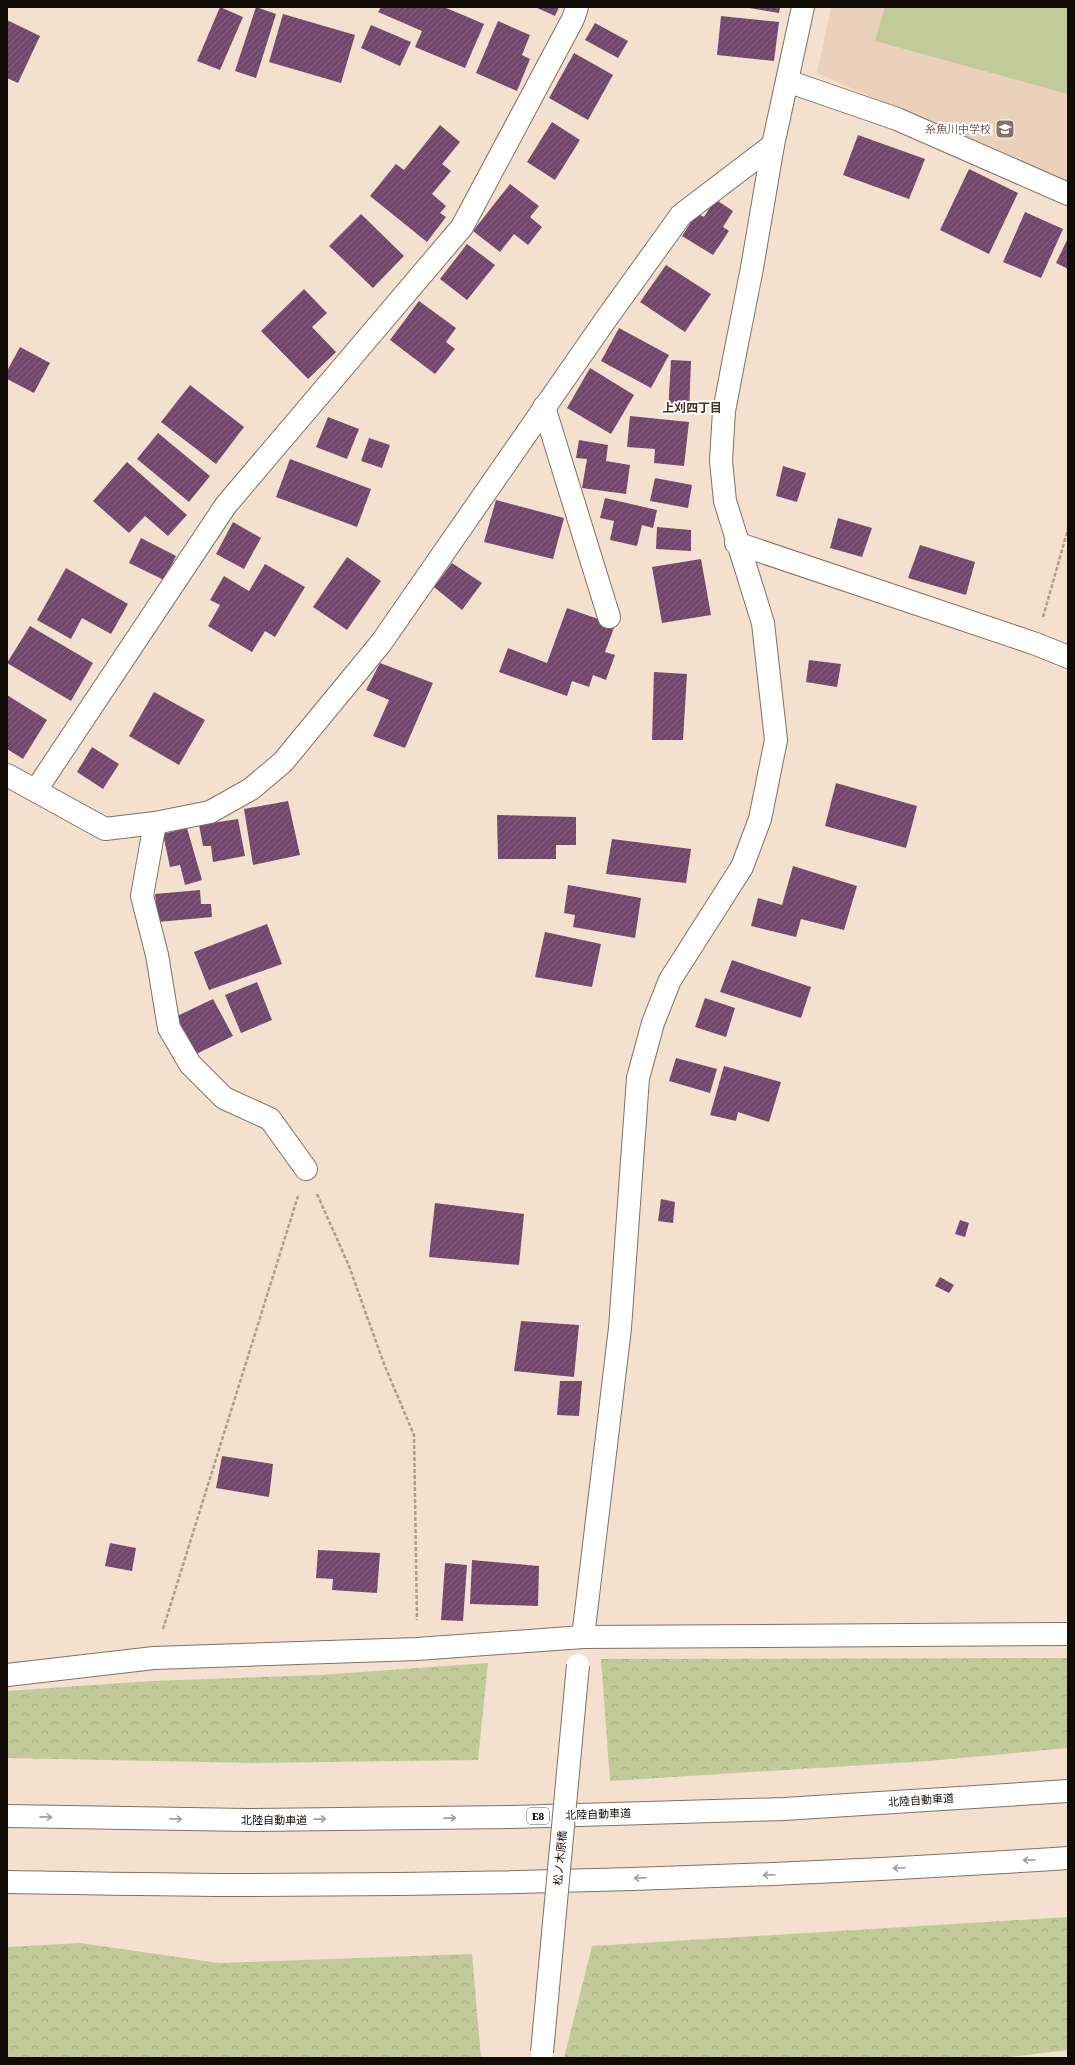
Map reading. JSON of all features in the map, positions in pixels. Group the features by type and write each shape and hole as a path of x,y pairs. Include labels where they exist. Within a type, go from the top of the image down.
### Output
{"main road":[{"path":"36,790 226,506 462,227 577,7"},
{"name":"松ノ木原橋","path":"542,2055 578,1665 584,1637 620,1328 638,1078 653,1023 670,980 742,867 760,819 776,740 763,623 736,543 725,501 721,461 724,411 773,145 803,7"},
{"path":"787,81 897,119 1068,194"},
{"path":"7,774 105,829 155,824 210,812 251,790 283,762 381,643 544,407 680,215 773,145"},
{"path":"544,407 609,617"},
{"path":"736,543 1036,644 1068,657"},
{"path":"155,824 142,896 157,955 169,1028 190,1064 224,1098 270,1119 306,1169"},
{"path":"7,1675 154,1658 417,1649 584,1637 1068,1634"},
{"name":"北陸自動車道","path":"7,1816 247,1820 512,1817 784,1809 1068,1791"},
{"path":"7,1882 246,1885 511,1882 782,1874 1068,1858"}],"path":[{"path":"1036,644 1068,529"},
{"path":"306,1169 349,1266 384,1364 414,1435 417,1649"},
{"path":"154,1658 306,1169"}],"shaded area":[{"name":"糸魚川中学校","path":"831,7 1068,7 1068,184 817,73"}],"green space":[{"path":"885,7 1068,7 1068,94 875,41"},
{"path":"1068,1658 1068,1748 929,1761 610,1781 601,1659"},
{"path":"488,1663 478,1760 253,1763 7,1758 7,1691 152,1681 320,1675"},
{"path":"1068,1917 1068,2050 1001,2058 564,2058 592,1946"},
{"path":"80,1943 219,1963 472,1954 481,2058 7,2058 7,1947"}],"building":[{"path":"220,7 243,17 220,70 197,61"},
{"path":"256,7 276,14 256,78 235,71"},
{"path":"381,7 444,7 484,24 465,68 415,47 422,31 378,12"},
{"path":"535,7 559,7 555,16"},
{"path":"743,7 780,7 779,13"},
{"path":"283,14 355,35 341,83 269,62"},
{"path":"721,16 779,22 774,61 717,55"},
{"path":"7,20 40,36 18,83 7,78"},
{"path":"498,21 530,35 522,55 530,59 517,91 476,73"},
{"path":"595,23 628,41 618,58 585,40"},
{"path":"371,25 411,42 400,66 361,48"},
{"path":"574,53 613,75 588,120 549,98"},
{"path":"552,122 580,140 555,180 527,162"},
{"path":"440,125 460,142 442,164 451,171 432,194 446,206 440,213 446,217 427,242 370,196 396,164 404,170"},
{"path":"858,135 925,159 909,199 843,175"},
{"path":"969,169 1018,193 989,254 940,230"},
{"path":"510,184 539,206 530,217 542,227 528,245 514,234 500,252 473,231"},
{"path":"715,199 733,211 723,227 729,231 713,255 682,236 697,213 704,217"},
{"path":"1025,212 1063,229 1041,278 1003,262"},
{"path":"361,214 404,256 373,288 329,246"},
{"path":"1068,238 1068,269 1056,263"},
{"path":"467,244 495,265 467,300 440,279"},
{"path":"666,265 711,294 685,332 640,302"},
{"path":"304,289 327,313 312,327 336,352 308,379 261,331"},
{"path":"419,301 456,328 446,342 455,349 435,374 390,340"},
{"path":"619,328 669,355 651,388 601,361"},
{"path":"20,347 50,363 34,393 7,379 7,371"},
{"path":"671,360 691,361 689,413 668,412"},
{"path":"590,368 634,395 611,434 567,408"},
{"path":"190,385 244,427 216,464 161,422"},
{"path":"630,416 689,422 684,466 654,463 655,449 627,447"},
{"path":"328,417 359,429 347,459 316,447"},
{"path":"158,433 210,476 189,502 137,459"},
{"path":"369,438 390,445 382,468 361,461"},
{"path":"579,440 608,445 606,461 630,465 626,494 582,488 587,459 576,458"},
{"path":"290,459 371,489 357,527 276,497"},
{"path":"127,462 187,515 168,536 145,516 129,533 93,501"},
{"path":"783,466 806,473 797,502 776,496"},
{"path":"655,478 692,485 688,508 650,501"},
{"path":"605,498 657,510 653,528 642,525 637,546 610,540 614,521 600,518"},
{"path":"496,500 564,518 553,559 484,542"},
{"path":"838,518 872,528 862,557 830,548"},
{"path":"233,522 261,538 244,569 216,554"},
{"path":"657,527 691,530 691,551 656,549"},
{"path":"141,538 176,556 164,580 129,563"},
{"path":"920,545 975,562 966,595 908,578"},
{"path":"347,557 381,581 347,630 313,607"},
{"path":"701,559 711,615 662,623 652,567"},
{"path":"452,563 482,583 462,610 434,587"},
{"path":"265,564 305,587 275,637 265,631 252,652 208,626 220,605 210,600 224,576 249,591"},
{"path":"66,568 128,604 111,634 82,618 71,639 37,620"},
{"path":"567,608 615,625 605,652 615,655 606,680 593,675 589,687 572,681 567,696 499,672 508,648 547,663"},
{"path":"30,626 93,663 71,701 7,663"},
{"path":"809,660 841,664 837,687 806,682"},
{"path":"380,663 433,683 405,748 373,736 389,700 366,690"},
{"path":"654,672 687,674 683,740 652,740"},
{"path":"154,692 205,720 179,765 129,736"},
{"path":"7,695 47,720 23,759 7,749"},
{"path":"92,747 119,764 103,789 77,772"},
{"path":"836,783 917,806 906,848 825,826"},
{"path":"288,801 300,855 253,865 244,809"},
{"path":"497,815 576,817 576,845 556,845 556,859 498,859"},
{"path":"238,819 245,856 213,862 211,846 203,846 199,825"},
{"path":"187,828 202,880 185,885 180,865 170,867 163,834"},
{"path":"612,839 691,849 686,883 606,874"},
{"path":"793,866 857,886 844,930 801,919 796,937 751,926 758,898 782,905"},
{"path":"568,885 641,898 635,938 573,927 575,915 564,913"},
{"path":"200,890 201,904 211,904 212,917 158,922 155,894"},
{"path":"267,924 282,964 209,990 194,952"},
{"path":"545,932 601,944 592,987 535,977"},
{"path":"732,960 811,987 801,1018 720,992"},
{"path":"257,982 272,1020 241,1033 225,995"},
{"path":"705,998 735,1008 726,1037 695,1027"},
{"path":"213,999 233,1036 192,1056 173,1018"},
{"path":"676,1058 717,1069 710,1093 669,1081"},
{"path":"724,1066 781,1082 769,1122 738,1112 736,1121 710,1115"},
{"path":"661,1199 675,1202 673,1223 658,1221"},
{"path":"435,1203 524,1214 519,1265 429,1257"},
{"path":"960,1220 969,1223 965,1237 955,1234"},
{"path":"940,1277 954,1285 949,1293 935,1286"},
{"path":"521,1321 579,1325 574,1377 514,1371"},
{"path":"560,1381 582,1381 579,1416 557,1415"},
{"path":"222,1456 273,1464 269,1497 216,1488"},
{"path":"110,1543 136,1548 132,1571 105,1566"},
{"path":"318,1550 380,1553 377,1593 332,1590 333,1579 316,1578"},
{"path":"472,1560 539,1566 538,1606 470,1604"},
{"path":"445,1563 467,1565 463,1621 441,1620"}],"place":[{"name":"糸魚川中学校","path":"1005,129"}],"district":[{"name":"上刈四丁目","path":"692,408"}]}
